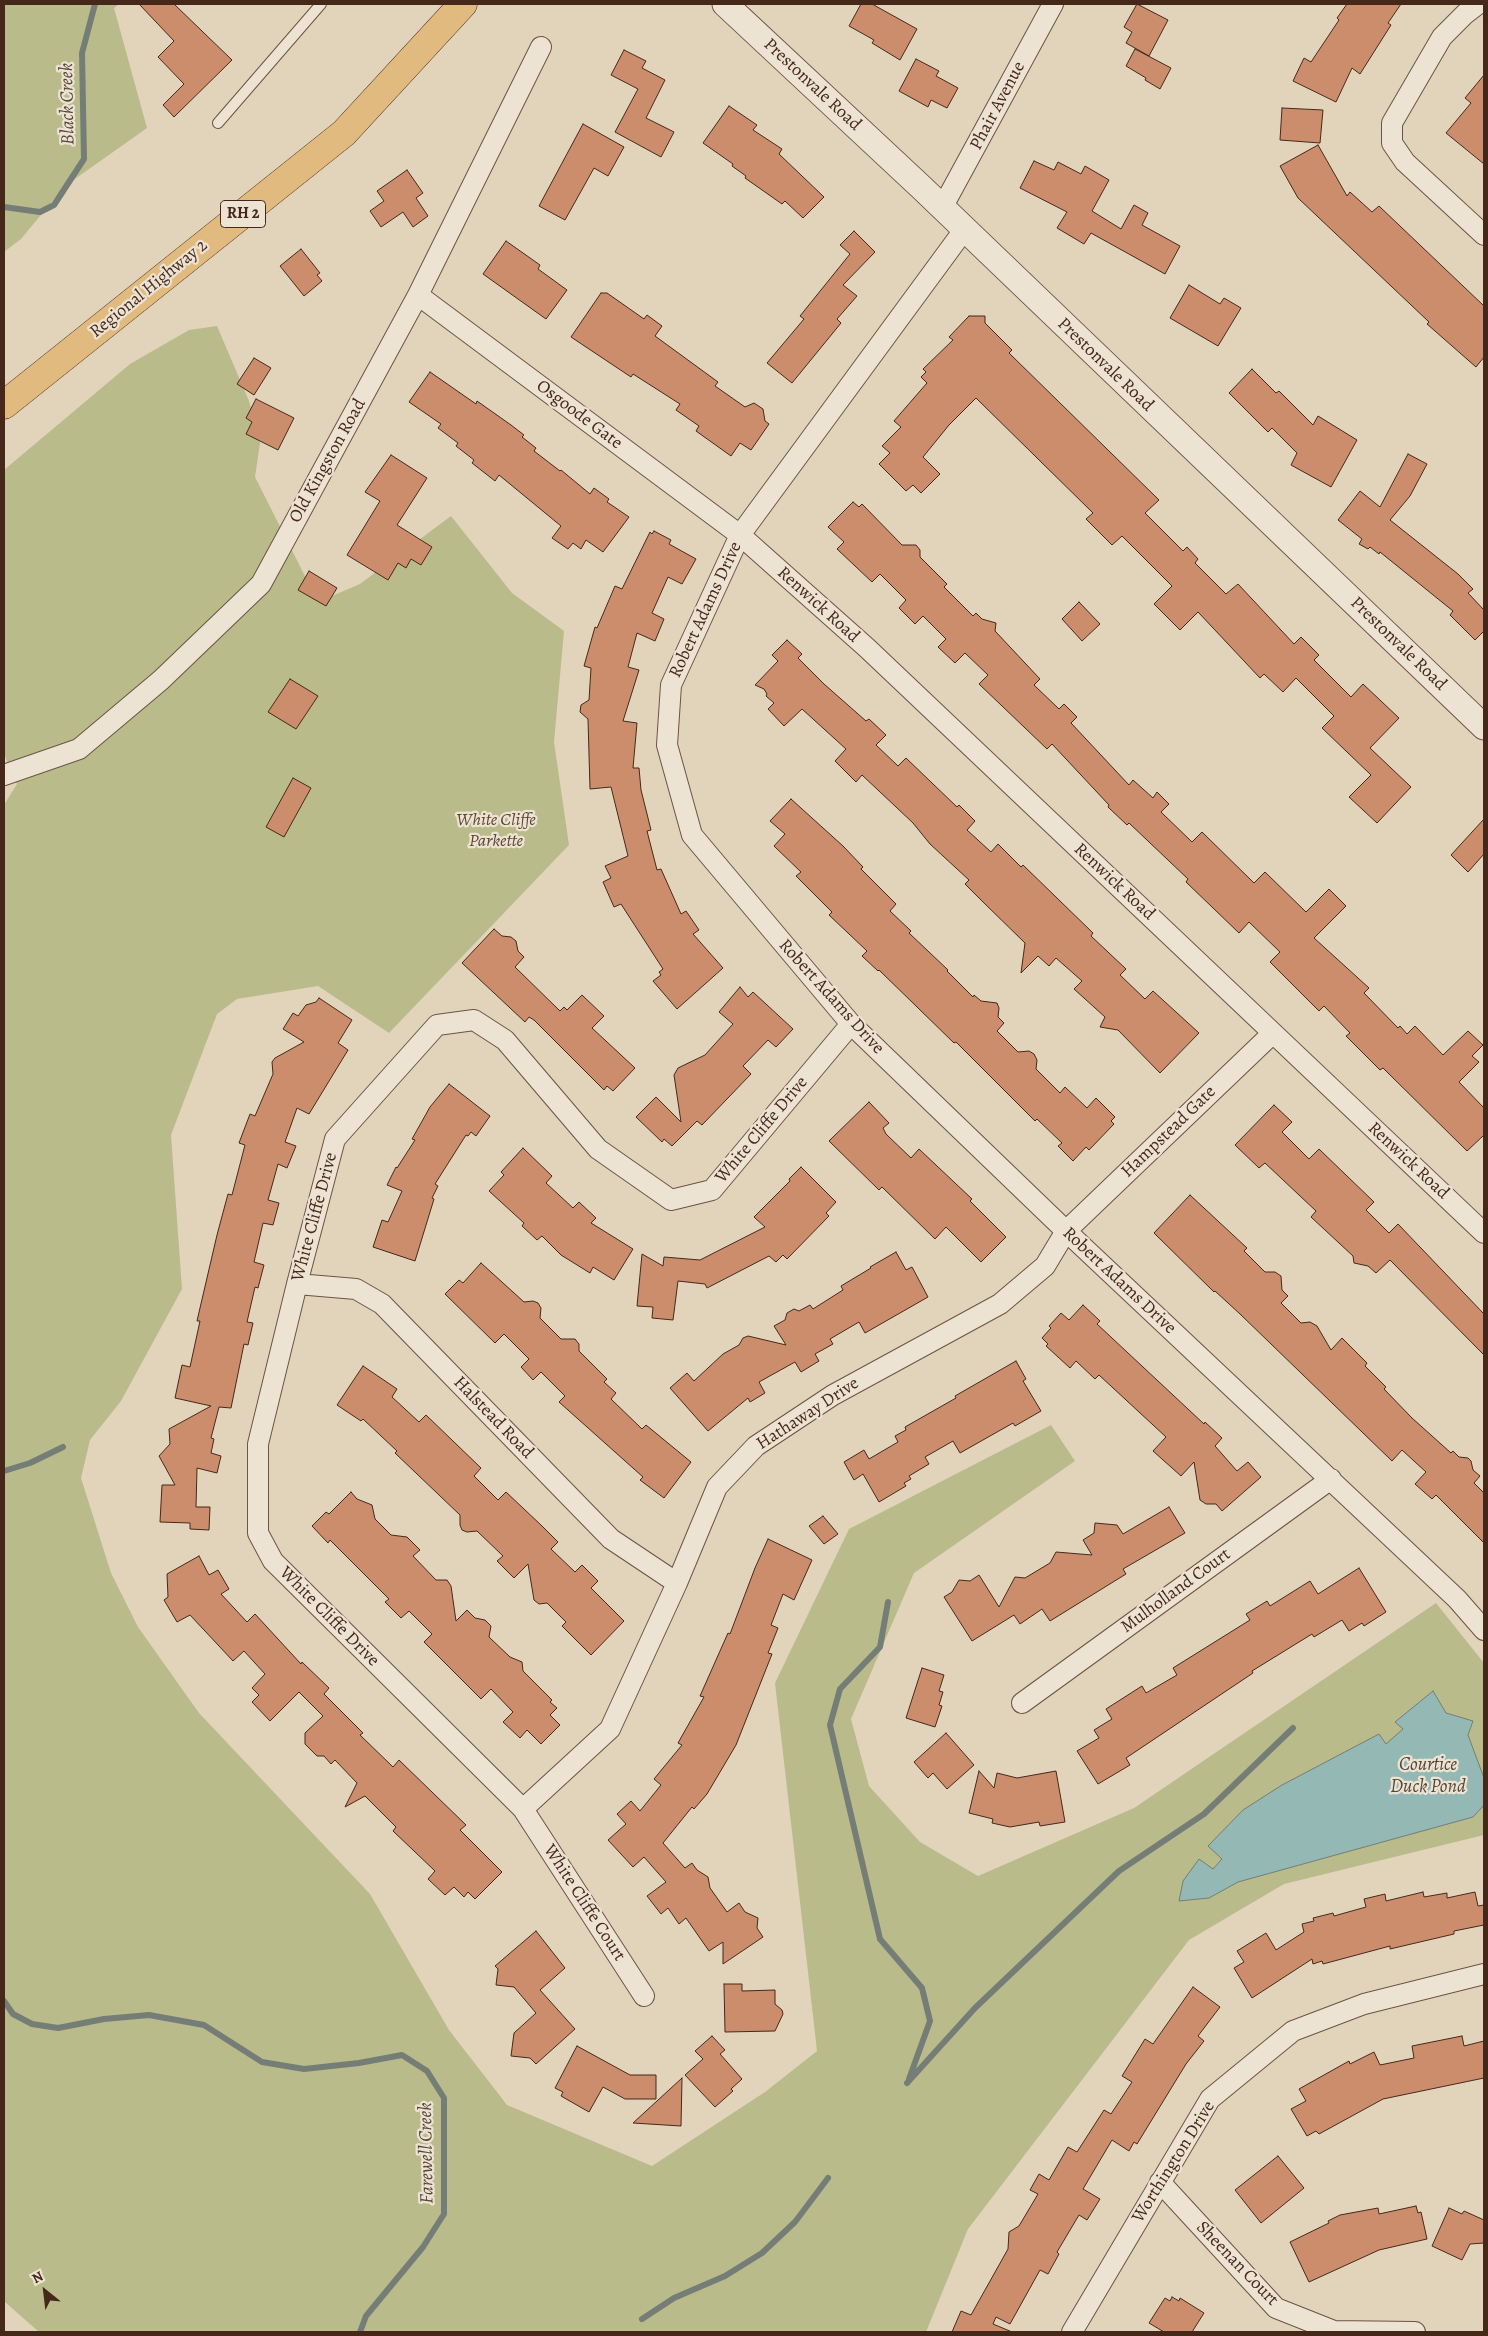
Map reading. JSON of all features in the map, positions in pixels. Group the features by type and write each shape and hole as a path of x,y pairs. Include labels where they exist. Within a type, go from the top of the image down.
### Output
{"main road":[{"name":"Regional Highway 2","path":"4,405 344,134 463,4"}],"street":[{"name":"Prestonvale Road","path":"725,4 942,208 1484,727"},
{"name":"Phair Avenue","path":"942,208 1053,4"},
{"path":"1478,4 1442,37 1392,123 1392,143 1405,162 1484,235"},
{"name":"Old Kingston Road","path":"4,775 79,749 161,680 260,584 418,295 541,47"},
{"name":"Robert Adams Drive","path":"964,230 740,535 671,685 666,745 692,835 851,1024 1066,1231 1457,1599 1484,1630"},
{"name":"Osgoode Gate","path":"418,295 740,535"},
{"name":"Renwick Road","path":"740,535 866,648 1484,1233"},
{"name":"White Cliffe Drive","path":"523,1809 273,1561 258,1533 258,1444 335,1139 437,1025 474,1020 506,1040 598,1149 671,1200 712,1190 851,1024"},
{"name":"Hampstead Gate","path":"1066,1231 1273,1033"},
{"name":"Hathaway Drive","path":"523,1809 610,1729 677,1583 717,1487 756,1446 833,1395 1000,1304 1045,1266 1066,1231"},
{"name":"Halstead Road","path":"297,1284 356,1289 382,1304 611,1539 677,1583"},
{"name":"Mulholland Court","path":"1022,1703 1330,1479"},
{"name":"White Cliffe Court","path":"523,1809 644,1996"},
{"name":"Worthington Drive","path":"1072,2332 1210,2099 1293,2031 1364,2004 1484,1974"},
{"name":"Sheenan Court","path":"1160,2182 1276,2308 1334,2331 1415,2332"}],"lane":[{"path":"218,124 321,4"}],"green space":[{"path":"4,4 119,4 114,8 147,128 65,186 21,239 4,252"},
{"name":"White Cliffe Parkette","path":"217,326 249,401 260,443 255,477 315,596 325,599 360,584 451,516 512,593 564,631 554,742 569,845 389,1033 318,986 237,999 217,1014 171,1135 182,1289 121,1401 90,1440 81,1478 111,1573 138,1627 199,1713 370,1894 449,2030 507,2105 652,2166 765,2092 817,2051 775,1683 849,1529 1051,1425 1075,1461 914,1573 851,1719 869,1786 920,1842 978,1876 1134,1808 1436,1603 1484,1663 1484,1835 1284,1884 1189,1940 968,2229 926,2332 39,2332 5,2302 4,805 17,784 4,754 4,470 130,364 189,330"}],"water":[{"name":"Courtice Duck Pond","path":"1433,1691 1446,1713 1473,1721 1468,1735 1484,1778 1484,1805 1473,1817 1238,1882 1209,1898 1179,1901 1183,1881 1199,1859 1213,1869 1222,1859 1208,1846 1243,1810 1282,1785 1379,1734 1386,1744 1403,1729 1395,1722"}],"building":[{"path":"139,4 174,4 232,60 174,117 163,105 184,84 158,57 174,41"},
{"path":"861,4 872,4 917,29 900,60 872,43 874,40 849,26"},
{"path":"1137,4 1168,20 1149,56 1126,43 1132,32 1124,27"},
{"path":"1347,4 1401,4 1388,23 1391,25 1360,74 1352,68 1336,102 1293,81 1304,58 1311,62 1339,20 1337,18"},
{"path":"1135,49 1171,68 1160,89 1126,66"},
{"path":"624,50 646,61 642,68 665,80 646,118 674,132 661,157 615,132 638,89 611,75"},
{"path":"916,59 939,71 936,76 958,88 947,108 931,100 928,107 899,91"},
{"path":"1484,75 1484,164 1446,133 1471,103 1465,98"},
{"path":"729,106 757,125 753,130 782,149 779,154 824,197 803,218 785,201 782,204 745,178 746,176 732,166 733,164 703,143"},
{"path":"1282,108 1323,110 1320,143 1280,140"},
{"path":"583,124 624,147 608,176 594,168 565,220 539,206"},
{"path":"1318,145 1347,196 1350,192 1372,212 1379,206 1484,306 1484,357 1476,367 1427,324 1429,322 1298,198 1280,166"},
{"path":"1034,161 1054,170 1058,162 1081,174 1085,166 1109,180 1092,211 1121,229 1134,205 1148,213 1142,225 1180,246 1165,274 1091,233 1084,244 1057,228 1067,212 1020,188"},
{"path":"407,170 423,193 416,198 428,216 413,227 403,212 381,227 370,211 384,201 377,191"},
{"path":"854,231 875,252 843,285 857,296 837,319 841,323 792,383 767,363 804,319 800,316 850,254 840,245"},
{"path":"506,241 540,265 538,269 567,290 546,319 483,274"},
{"path":"301,249 320,273 317,275 322,281 304,296 280,266"},
{"path":"1189,285 1220,304 1224,298 1241,308 1218,346 1170,318"},
{"path":"601,293 607,293 644,319 647,315 662,326 655,336 718,382 715,386 745,407 754,403 763,409 765,421 769,424 751,450 740,443 731,456 696,431 699,426 676,410 680,404 633,374 631,377 571,337"},
{"path":"969,316 985,316 985,323 1012,350 1009,353 1159,500 1145,513 1183,551 1187,547 1198,559 1195,563 1226,594 1238,584 1294,644 1301,637 1319,655 1314,660 1351,697 1363,684 1399,718 1370,748 1411,787 1377,823 1349,797 1371,775 1322,728 1334,716 1296,678 1283,692 1264,674 1260,678 1198,612 1180,630 1154,604 1172,586 1122,536 1112,545 1086,519 1093,513 976,398 949,425 923,457 940,474 921,493 913,485 906,491 879,464 890,453 882,446 901,427 894,421 927,383 921,377 926,372 923,369 953,340 949,337"},
{"path":"254,358 271,368 254,395 237,384"},
{"path":"1252,369 1276,393 1279,391 1313,425 1318,416 1357,440 1331,487 1291,465 1297,453 1272,428 1268,432 1229,393"},
{"path":"430,372 476,404 477,401 511,425 536,448 534,451 590,494 594,488 609,499 607,502 629,517 603,552 586,540 581,549 573,543 568,549 552,538 561,526 499,475 495,481 472,463 474,460 456,446 458,443 438,428 441,424 409,402"},
{"path":"256,399 294,418 278,450 246,434 252,422 246,418"},
{"path":"1408,454 1427,464 1410,496 1390,520 1458,574 1473,589 1468,593 1484,610 1484,631 1475,640 1450,615 1453,611 1380,552 1379,554 1370,547 1368,549 1359,544 1362,539 1338,520 1360,491 1380,507"},
{"path":"391,455 427,478 397,525 432,547 421,565 411,559 406,568 398,563 388,580 347,555 380,501 365,492"},
{"path":"853,502 859,507 862,504 902,545 916,545 920,550 920,557 947,584 944,587 973,616 976,613 982,619 996,623 995,631 1040,679 1034,685 1059,709 1064,704 1077,717 1071,723 1129,785 1133,780 1153,798 1157,792 1169,804 1161,812 1192,842 1202,832 1254,883 1265,872 1306,912 1329,889 1346,906 1314,938 1369,988 1364,993 1398,1028 1400,1026 1407,1034 1415,1026 1443,1055 1468,1031 1483,1045 1472,1056 1479,1062 1459,1082 1484,1108 1484,1135 1467,1151 1383,1068 1380,1070 1346,1036 1350,1033 1324,1006 1319,1011 1270,962 1280,952 1249,922 1239,933 1186,882 1188,879 1129,823 1127,825 1108,807 1109,805 1052,744 1047,749 979,684 988,675 965,653 955,663 938,647 946,639 923,616 915,624 899,608 906,600 880,574 872,582 837,549 844,542 828,527"},
{"path":"654,531 671,540 669,544 696,559 682,584 668,577 652,613 664,619 655,641 637,633 628,667 639,670 623,721 637,723 633,768 639,768 641,790 651,830 647,831 657,870 661,869 681,914 686,911 699,930 693,934 723,968 677,1009 653,981 661,975 659,972 663,969 621,904 614,907 603,882 611,878 605,866 628,856 611,787 590,789 588,719 580,712 581,705 589,700 591,668 584,666 595,627 597,628 615,586 622,589 650,532 652,534"},
{"path":"309,571 337,588 326,606 298,590"},
{"path":"1079,602 1100,624 1082,641 1062,619"},
{"path":"787,640 802,654 798,658 824,684 866,721 869,719 886,735 876,745 898,766 906,758 957,807 959,805 975,821 967,830 991,852 998,844 1021,867 1023,865 1093,933 1091,936 1126,969 1120,975 1145,999 1153,991 1199,1033 1160,1073 1118,1030 1100,1027 1105,1017 1074,989 1082,981 1056,958 1049,966 1038,956 1021,973 1025,943 965,884 969,880 930,844 913,823 862,775 856,782 835,761 846,749 802,709 784,726 768,709 774,703 766,696 767,694 764,689 755,685 778,661 772,655"},
{"path":"290,679 318,696 296,729 268,712"},
{"path":"293,778 311,788 284,837 266,827"},
{"path":"791,799 843,846 863,867 861,869 896,904 890,911 911,931 909,933 973,997 974,995 981,1001 997,1003 999,1008 998,1017 1004,1023 997,1031 1018,1052 1029,1051 1034,1054 1037,1060 1036,1069 1060,1093 1065,1087 1087,1108 1096,1098 1115,1117 1111,1121 1114,1124 1089,1150 1086,1147 1073,1161 1058,1146 1062,1143 1037,1119 1035,1121 956,1042 954,1043 879,970 862,956 867,951 829,915 832,912 796,876 801,872 774,846 785,834 770,821"},
{"path":"1484,819 1484,854 1468,872 1451,855"},
{"path":"494,929 502,936 511,937 516,941 518,951 524,957 515,967 560,1011 564,1007 567,1010 582,995 604,1016 592,1028 635,1068 613,1091 607,1086 604,1090 534,1020 529,1017 525,1022 462,963"},
{"path":"740,987 748,997 753,992 793,1029 776,1047 768,1040 743,1066 751,1074 702,1125 697,1121 672,1146 664,1139 662,1142 636,1117 656,1097 681,1122 674,1075 678,1068 705,1055 733,1024 719,1012"},
{"path":"319,998 352,1020 338,1043 348,1050 309,1114 297,1108 285,1142 296,1146 287,1168 278,1164 268,1200 279,1203 273,1225 263,1223 254,1262 264,1265 258,1288 255,1287 247,1322 253,1323 248,1345 244,1344 231,1408 219,1407 211,1438 214,1439 211,1453 221,1456 217,1473 197,1468 196,1507 210,1507 209,1530 190,1529 190,1523 160,1522 162,1485 175,1485 159,1456 170,1444 169,1429 211,1406 175,1398 182,1365 190,1367 200,1321 197,1321 217,1235 228,1194 232,1195 245,1145 239,1143 250,1114 255,1116 273,1074 272,1062 275,1058 304,1042 283,1029 293,1013 298,1016 306,1005 316,1002"},
{"path":"449,1084 490,1116 476,1136 471,1132 468,1136 466,1135 435,1184 438,1186 432,1198 434,1199 415,1261 373,1247 382,1220 388,1222 402,1191 387,1185 396,1167 415,1140 412,1139 430,1107"},
{"path":"869,1102 889,1123 883,1128 886,1134 911,1158 919,1149 972,1199 970,1201 1006,1237 981,1262 946,1227 935,1239 882,1187 879,1190 829,1141"},
{"path":"1274,1105 1292,1122 1282,1132 1309,1159 1319,1149 1374,1202 1366,1210 1389,1233 1398,1224 1484,1314 1484,1355 1390,1260 1376,1273 1368,1266 1354,1263 1353,1256 1311,1217 1316,1211 1265,1163 1259,1168 1235,1145"},
{"path":"523,1148 552,1176 546,1183 573,1208 579,1202 596,1218 591,1223 633,1249 614,1280 593,1267 590,1273 561,1255 542,1236 537,1240 522,1226 524,1223 489,1191 504,1175 501,1172"},
{"path":"801,1167 836,1202 826,1213 829,1216 787,1259 783,1255 776,1262 769,1256 707,1288 705,1284 678,1281 673,1320 652,1318 653,1307 637,1306 642,1254 663,1266 664,1257 700,1260 765,1227 754,1217 790,1181 789,1179"},
{"path":"1190,1195 1247,1248 1244,1251 1265,1272 1275,1272 1281,1276 1282,1290 1288,1296 1281,1303 1301,1323 1310,1322 1317,1326 1331,1350 1342,1338 1367,1363 1365,1366 1412,1418 1451,1453 1453,1451 1459,1457 1468,1458 1471,1461 1473,1470 1480,1476 1474,1483 1484,1493 1484,1543 1436,1495 1432,1499 1415,1484 1426,1472 1402,1450 1392,1461 1154,1233"},
{"path":"896,1252 906,1270 912,1267 928,1297 865,1333 859,1322 830,1339 833,1344 815,1354 819,1361 801,1372 795,1362 759,1382 765,1393 750,1402 748,1398 708,1431 670,1388 687,1373 694,1381 723,1354 739,1345 743,1338 748,1336 786,1345 774,1326 785,1320 787,1313 794,1309 799,1311 810,1305 813,1309 843,1290 841,1286"},
{"path":"481,1263 524,1302 533,1301 538,1303 541,1308 540,1318 561,1339 575,1339 579,1344 579,1351 607,1379 604,1382 616,1393 611,1399 642,1429 646,1425 691,1462 664,1498 640,1480 643,1477 559,1402 565,1396 541,1372 533,1380 521,1367 529,1359 504,1334 495,1343 445,1294 459,1280 463,1283"},
{"path":"1083,1305 1100,1321 1097,1324 1204,1424 1205,1422 1222,1438 1215,1446 1237,1471 1248,1462 1261,1477 1222,1511 1216,1504 1206,1504 1200,1500 1194,1462 1181,1476 1153,1451 1166,1437 1099,1375 1095,1379 1076,1361 1070,1368 1046,1346 1048,1344 1042,1338 1051,1328 1049,1326 1061,1313 1069,1320"},
{"path":"1016,1361 1026,1379 1023,1381 1041,1411 1015,1426 1013,1423 960,1453 953,1441 925,1457 929,1464 909,1476 911,1479 904,1483 906,1486 879,1502 863,1474 854,1480 844,1462 864,1450 869,1459 898,1442 895,1436 906,1430 905,1427"},
{"path":"363,1366 397,1389 392,1397 419,1422 426,1415 481,1468 474,1476 498,1500 506,1492 542,1526 558,1542 551,1549 575,1572 582,1565 598,1581 591,1588 624,1621 591,1655 562,1626 566,1622 547,1603 539,1604 534,1600 528,1564 514,1578 497,1561 503,1556 477,1531 467,1532 462,1530 460,1515 395,1453 397,1451 363,1419 361,1421 337,1405"},
{"path":"351,1492 357,1499 372,1505 375,1519 391,1535 407,1537 420,1550 413,1556 436,1580 447,1580 451,1586 456,1621 467,1610 475,1618 485,1620 491,1626 489,1637 510,1657 522,1662 523,1671 552,1700 550,1702 557,1708 550,1715 560,1725 541,1744 527,1730 520,1738 503,1722 513,1712 491,1689 481,1699 424,1642 432,1634 409,1611 401,1618 385,1602 389,1599 330,1540 328,1543 312,1526 326,1512 329,1514"},
{"path":"1169,1507 1185,1533 1123,1569 1126,1574 1050,1621 1042,1609 1020,1624 1014,1615 972,1641 944,1597 952,1592 959,1580 970,1581 979,1575 999,1607 1015,1577 1025,1578 1050,1563 1056,1552 1092,1555 1083,1540 1094,1533 1095,1523 1117,1525 1123,1534"},
{"path":"823,1516 838,1534 824,1544 809,1526"},
{"path":"768,1539 812,1560 794,1600 783,1594 771,1625 778,1628 768,1653 772,1654 736,1745 707,1794 694,1809 692,1807 663,1843 685,1868 692,1863 697,1870 708,1877 710,1888 727,1912 739,1903 745,1912 758,1918 757,1928 763,1937 723,1964 723,1942 709,1951 686,1918 679,1924 668,1908 661,1914 647,1896 666,1882 644,1857 633,1867 608,1840 626,1824 617,1814 631,1801 640,1811 661,1785 654,1779 682,1745 678,1743 704,1697 700,1696 728,1633 730,1634"},
{"path":"199,1556 209,1575 218,1570 229,1589 221,1594 247,1622 255,1614 301,1664 302,1662 329,1688 324,1694 363,1733 360,1735 393,1767 399,1760 466,1825 460,1830 502,1872 475,1899 468,1892 464,1897 454,1887 445,1895 428,1879 435,1871 393,1831 396,1827 365,1796 345,1807 357,1783 335,1760 331,1764 324,1756 317,1756 305,1744 305,1733 323,1716 299,1692 270,1721 252,1702 259,1695 252,1688 265,1674 244,1651 233,1661 190,1615 177,1622 164,1600 168,1597 167,1574"},
{"path":"1359,1568 1386,1612 1364,1626 1362,1623 1349,1631 1342,1620 1314,1637 1312,1634 1252,1671 1253,1673 1126,1758 1130,1765 1098,1784 1077,1751 1099,1738 1094,1730 1112,1719 1106,1709 1142,1686 1146,1693 1177,1675 1173,1668 1250,1620 1246,1614 1267,1601 1270,1606 1310,1581 1318,1594"},
{"path":"922,1668 944,1675 939,1691 943,1692 939,1705 942,1706 935,1727 906,1718"},
{"path":"946,1733 974,1765 947,1789 933,1773 928,1778 914,1762"},
{"path":"979,1771 994,1788 997,1773 1017,1778 1056,1771 1065,1822 1040,1826 1039,1822 1010,1827 992,1823 993,1819 969,1813"},
{"path":"1423,1892 1424,1897 1447,1893 1447,1898 1475,1892 1478,1906 1484,1905 1484,1925 1454,1931 1454,1934 1390,1949 1390,1946 1323,1964 1322,1961 1313,1964 1312,1959 1252,1998 1234,1968 1244,1962 1237,1951 1266,1933 1276,1950 1304,1932 1302,1924 1314,1921 1313,1918 1333,1913 1334,1916 1366,1907 1364,1899 1385,1894 1386,1901"},
{"path":"536,1931 565,1968 540,1990 575,2029 536,2064 530,2058 511,2056 514,2033 536,2013 514,1987 496,1985 498,1969 495,1966"},
{"path":"724,1984 742,1984 742,1991 775,1990 775,2004 782,2010 783,2014 775,2031 725,2032"},
{"path":"1193,1987 1220,2007 1198,2036 1204,2041 1186,2064 1137,2144 1134,2142 1129,2151 1112,2140 1083,2189 1100,2199 1087,2220 1079,2215 1057,2252 1059,2254 1048,2274 1040,2270 1010,2324 996,2317 993,2324 1012,2332 952,2332 961,2311 971,2315 1008,2249 1009,2232 1019,2226 1038,2194 1030,2190 1039,2174 1049,2180 1068,2147 1077,2152 1104,2110 1111,2114 1132,2082 1122,2076 1145,2039 1153,2044"},
{"path":"712,2036 725,2050 720,2054 742,2079 731,2089 733,2091 715,2107 685,2075 703,2059 695,2051"},
{"path":"1462,2036 1464,2046 1484,2041 1484,2078 1383,2099 1319,2134 1316,2131 1307,2136 1291,2109 1306,2101 1299,2089 1349,2061 1350,2064 1374,2052 1380,2065 1414,2058 1412,2046"},
{"path":"577,2046 630,2075 656,2075 656,2099 625,2099 603,2087 589,2112 561,2096 563,2092 555,2088"},
{"path":"682,2078 681,2126 633,2123"},
{"path":"1278,2156 1304,2188 1261,2223 1235,2190"},
{"path":"1416,2206 1418,2213 1421,2212 1427,2239 1379,2250 1309,2282 1290,2242 1329,2223 1328,2221 1340,2215 1378,2208 1379,2214"},
{"path":"1449,2208 1462,2214 1464,2211 1484,2220 1484,2243 1470,2244 1462,2260 1432,2246"},
{"path":"1172,2297 1179,2301 1180,2298 1204,2313 1192,2332 1164,2332 1149,2323 1165,2298 1170,2301"}],"waterway":[{"name":"Black Creek","path":"4,207 40,212 54,205 84,159 82,53 95,4"},
{"path":"4,1471 30,1463 63,1447"},
{"path":"888,1602 880,1647 840,1689 830,1725 880,1939 922,1988 930,2021 909,2079"},
{"path":"907,2083 975,2008 1119,1871 1204,1814 1293,1728"},
{"name":"Farewell Creek","path":"4,2001 13,2014 32,2024 58,2028 104,2019 149,2015 204,2025 262,2062 304,2069 359,2063 402,2055 427,2071 444,2098 444,2214 423,2247 366,2316 360,2332"},
{"path":"642,2319 674,2298 725,2276 762,2253 795,2222 828,2178"}]}
